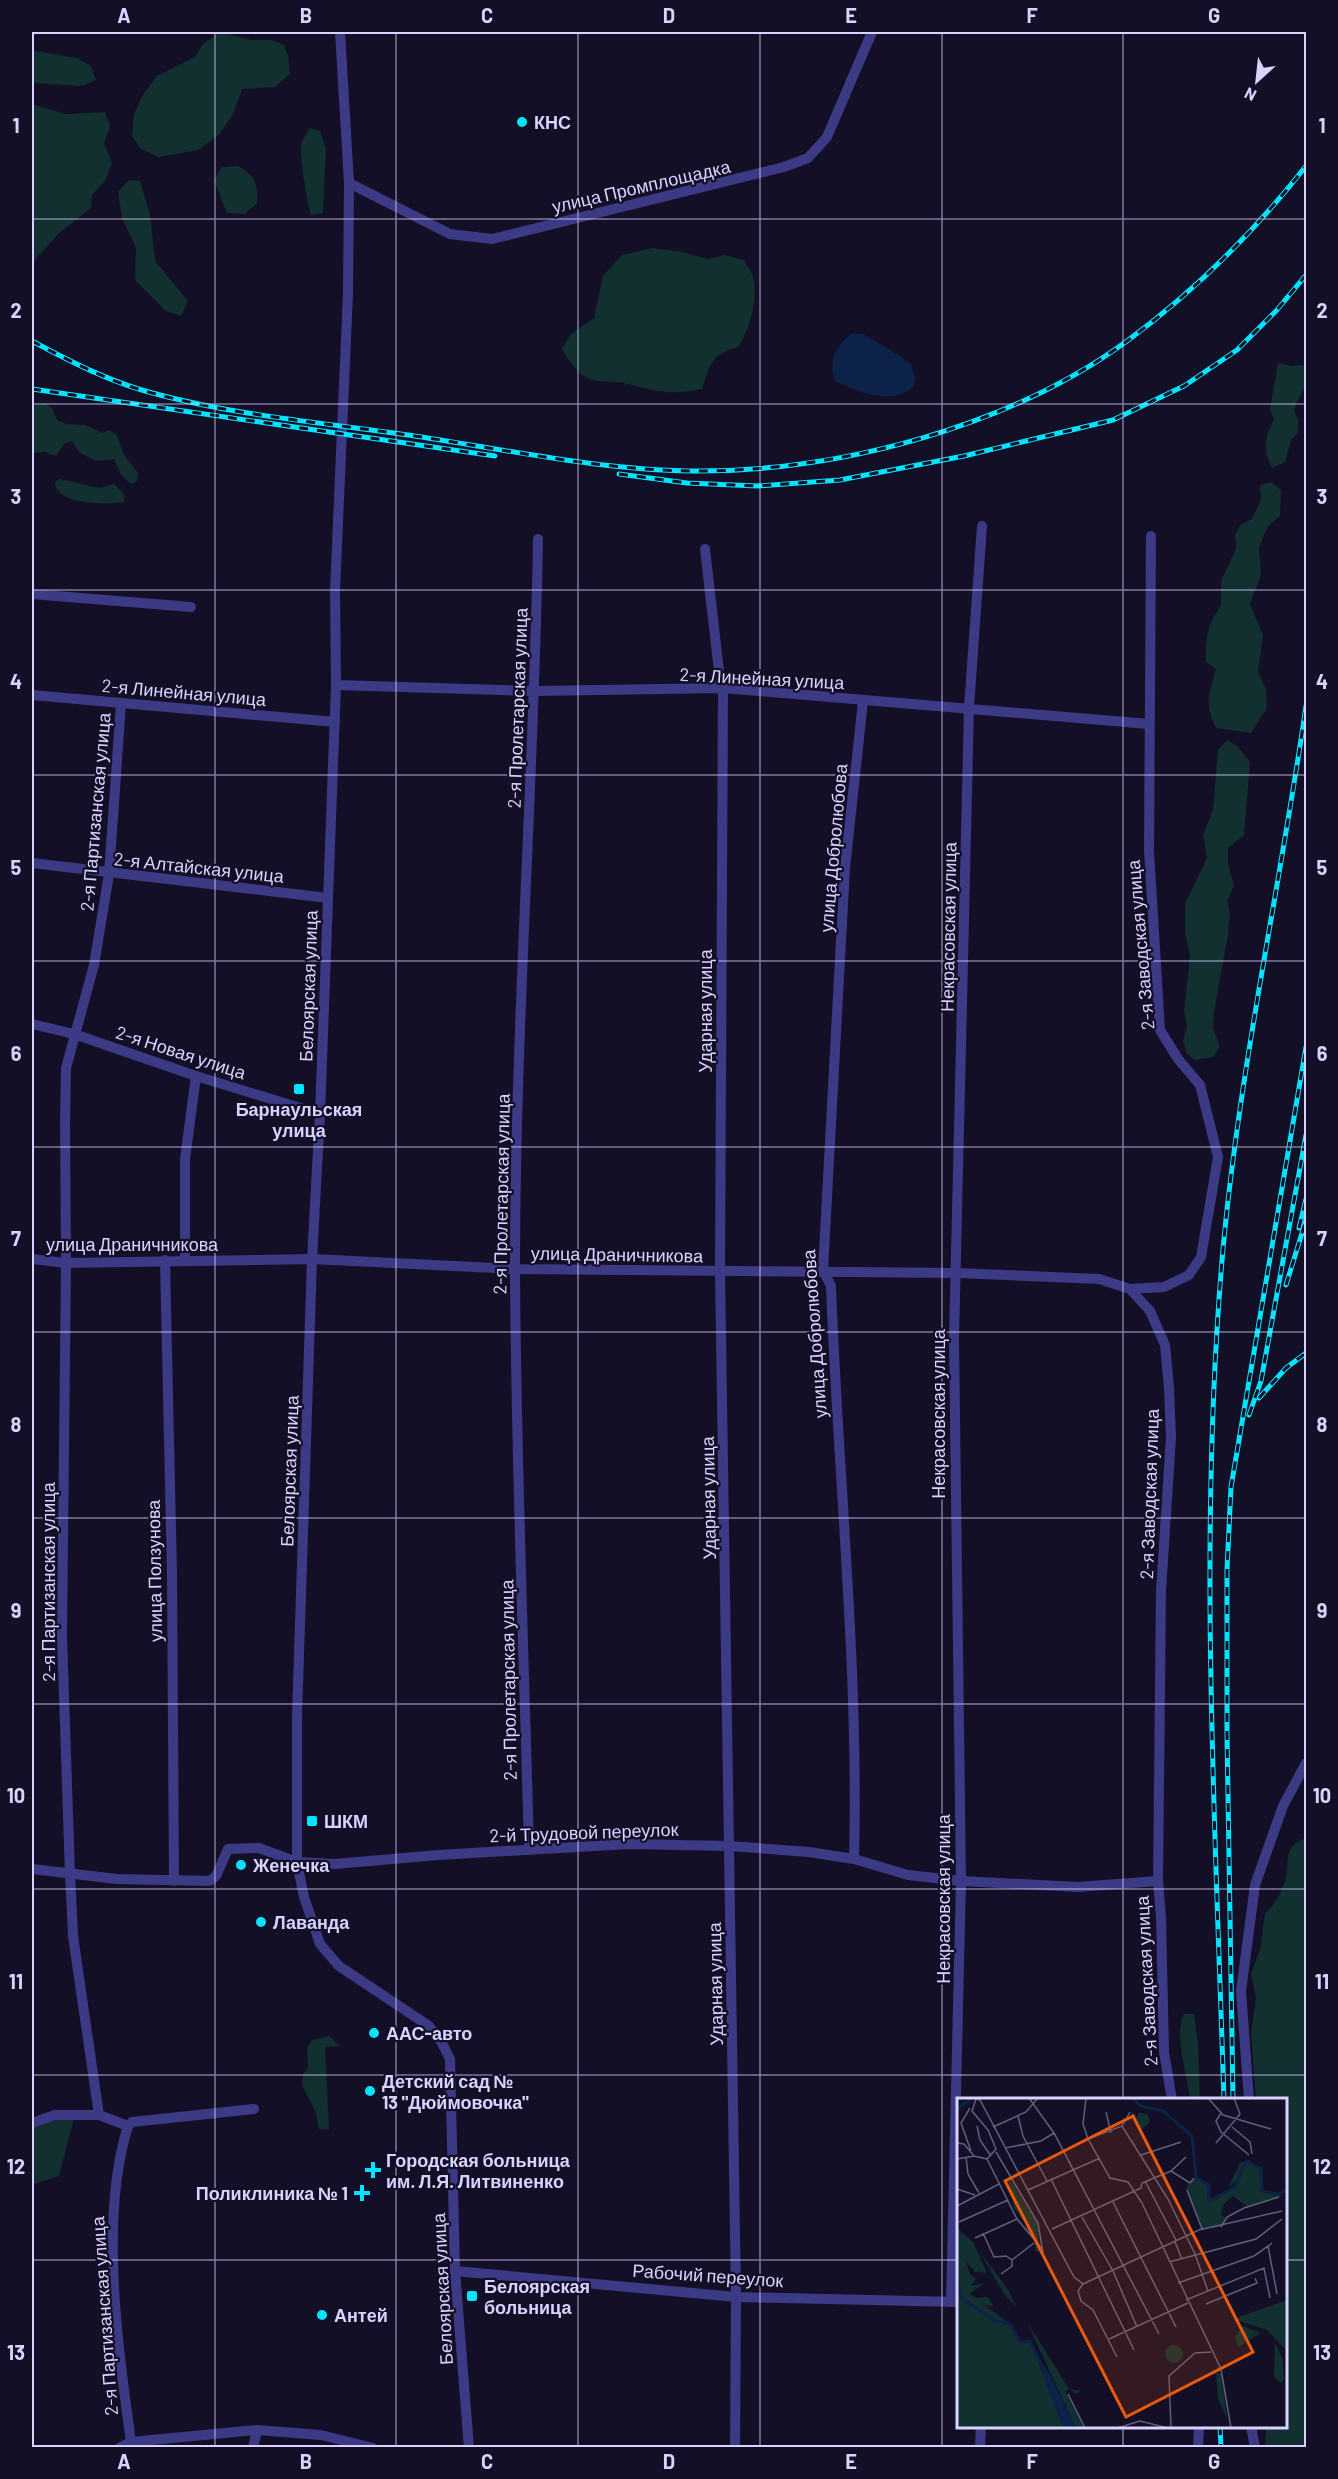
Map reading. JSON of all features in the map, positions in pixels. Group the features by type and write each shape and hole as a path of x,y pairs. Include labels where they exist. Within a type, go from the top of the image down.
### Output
{"street":[{"path":"340,32 349,183"},
{"name":"улица Промплощадка","path":"349,183 450,234 492,239 784,168 808,158 827,137 872,32"},
{"name":"Белоярская улица","path":"349,183 348,293 335,591 335,722 320,1114 312,1258 297,1716 297,1862 304,1897 320,1944 339,1966 429,2026 442,2043 450,2059 455,2271 469,2448"},
{"name":"Некрасовская улица","path":"958,2098 961,1881 955,1563 954,1339 969,707 982,526"},
{"name":"2-я Заводская улица","path":"1130,1289 1164,1287 1189,1275 1201,1257 1218,1157 1200,1085 1178,1059 1160,1030 1149,851 1151,536"},
{"name":"2-я Пролетарская улица","path":"529,1849 515,1269 523,946 536,691 538,539"},
{"name":"Ударная улица","path":"705,549 720,680 723,688 720,1272 736,2297 735,2448"},
{"path":"32,594 191,607"},
{"name":"2-я Линейная улица","path":"336,685 536,691 723,688 1149,724"},
{"name":"2-я Линейная улица","path":"32,695 335,722"},
{"name":"улица Добролюбова","path":"854,1859 857,1758 837,1453 836,1365 831,1286 823,1270 845,868 863,701"},
{"name":"2-я Партизанская улица","path":"99,2115 73,1936 62,1636 66,1068 94,965 109,874 121,704"},
{"name":"2-я Алтайская улица","path":"32,863 109,874 328,898"},
{"name":"2-я Новая улица","path":"32,1024 74,1034 196,1076 320,1114"},
{"path":"185,1260 185,1159 196,1076"},
{"name":"улица Драничникова","path":"32,1259 66,1263 312,1258 515,1269 957,1273 1099,1279 1130,1289"},
{"name":"улица Ползунова","path":"165,1260 174,1881"},
{"name":"2-я Заводская улица","path":"1130,1289 1150,1311 1165,1345 1171,1437 1161,1591 1158,1881 1164,2052 1172,2098"},
{"path":"1249,2098 1241,1991 1255,1886 1283,1806 1306,1763"},
{"name":"2-й Трудовой переулок","path":"32,1869 70,1874 210,1881 216,1876 228,1849 259,1848 297,1862 335,1864 629,1844 730,1846 854,1859 908,1875 961,1881 1078,1887 1158,1881"},
{"path":"32,2123 56,2115 99,2115 128,2126 132,2122 254,2109"},
{"name":"2-я Партизанская улица","path":"128,2126 112,2207 118,2330 131,2442"},
{"name":"Некрасовская улица","path":"955,2302 957,2162"},
{"name":"Рабочий переулок","path":"455,2271 736,2297 955,2302"},
{"path":"980,2448 981,2428"},
{"path":"1198,2428 1198,2448"},
{"path":"1251,2428 1255,2448"},
{"path":"252,2448 257,2430"},
{"path":"119,2448 131,2442 257,2430 321,2435 373,2448"}],"green space":[{"path":"219,32 252,40 272,40 284,45 290,74 275,87 242,89 234,112 220,134 198,150 159,157 141,149 132,136 134,114 144,93 157,76 195,57 202,45"},
{"path":"35,51 77,58 91,66 96,80 82,86 32,83 32,54"},
{"path":"32,104 65,114 105,112 110,126 104,143 112,163 105,181 92,195 91,208 59,233 35,260 32,260"},
{"path":"310,128 320,131 326,148 323,213 311,215 301,151 302,143"},
{"path":"238,166 252,177 257,190 257,203 245,214 227,213 214,180 222,167"},
{"path":"129,180 140,181 150,215 155,261 188,301 181,316 166,311 135,280 136,248 122,218 118,192"},
{"path":"652,248 682,252 708,259 725,255 744,260 752,275 755,295 746,332 738,347 722,353 713,362 702,389 662,392 621,382 593,380 577,370 562,349 571,334 594,318 603,276 622,255"},
{"path":"1278,363 1292,366 1303,365 1306,383 1294,410 1298,420 1298,432 1291,441 1285,462 1272,468 1266,444 1268,432 1274,420 1270,409"},
{"path":"45,403 52,408 57,420 66,424 85,425 103,433 109,430 117,435 124,455 138,473 137,481 131,484 121,475 114,459 96,461 80,453 72,441 64,444 56,456 44,452 32,453 32,406"},
{"path":"60,479 99,488 114,484 124,494 124,502 95,503 72,499 57,490 55,482"},
{"path":"1271,482 1281,490 1280,516 1268,526 1259,547 1261,575 1250,604 1263,635 1258,672 1266,689 1267,708 1251,733 1216,728 1209,705 1216,669 1206,662 1208,632 1221,606 1221,581 1236,549 1235,536 1240,525 1252,519 1261,500 1260,485"},
{"path":"1227,740 1237,746 1250,762 1244,835 1228,848 1228,864 1234,885 1227,902 1230,912 1228,935 1213,1028 1220,1047 1213,1057 1196,1060 1187,1054 1183,1040 1187,1026 1184,1011 1190,956 1185,933 1185,904 1207,858 1203,835 1213,810 1218,750"},
{"path":"1306,1838 1306,2447 1265,2447 1266,2428 1287,2428 1287,2098 1256,2098 1251,2034 1256,1998 1251,1974 1260,1950 1265,1913 1277,1900 1286,1876 1290,1850 1300,1840"},
{"path":"1184,2014 1194,2014 1198,2044 1200,2098 1190,2098 1181,2043 1181,2022"},
{"path":"329,2036 340,2046 325,2047 329,2130 319,2129 315,2110 302,2085 303,2075 308,2067 307,2048 312,2040"},
{"path":"64,2118 74,2118 59,2176 32,2185 32,2128"}],"water":[{"path":"851,334 863,334 911,365 915,376 914,386 896,396 886,397 864,393 835,381 832,367 834,355"}],"railway":[{"path":"32,341 78,365 126,385 190,402 252,414 626,467 699,471 753,469 809,463 923,438 1031,397 1081,371 1127,341 1200,281 1266,214 1306,166"},
{"path":"619,474 687,483 757,486 840,480 964,456 1113,420 1184,386 1237,350 1276,311 1306,275"},
{"path":"32,389 495,456"},
{"path":"1224,2098 1211,1674 1211,1461 1215,1355 1223,1249 1239,1112 1306,706"},
{"path":"1233,2098 1227,1734 1227,1570 1231,1487 1306,1047"},
{"path":"1249,1415 1261,1381 1306,1135"},
{"path":"1299,1228 1306,1199"},
{"path":"1286,1285 1306,1220"},
{"path":"1259,1398 1286,1368 1306,1353"},
{"path":"1220,2428 1221,2448"}],"place":[{"name":"КНС","path":"522,122"},
{"name":"Барнаульская улица","path":"299,1089"},
{"name":"ШКМ","path":"312,1821"},
{"name":"Женечка","path":"241,1865"},
{"name":"Лаванда","path":"261,1922"},
{"name":"ААС-авто","path":"374,2033"},
{"name":"Детский сад № 13 \"Дюймовочка\"","path":"370,2091"},
{"name":"Городская больница им. Л.Я. Литвиненко","path":"373,2170"},
{"name":"Поликлиника № 1","path":"362,2193"},
{"name":"Белоярская больница","path":"472,2296"},
{"name":"Антей","path":"322,2315"}]}
